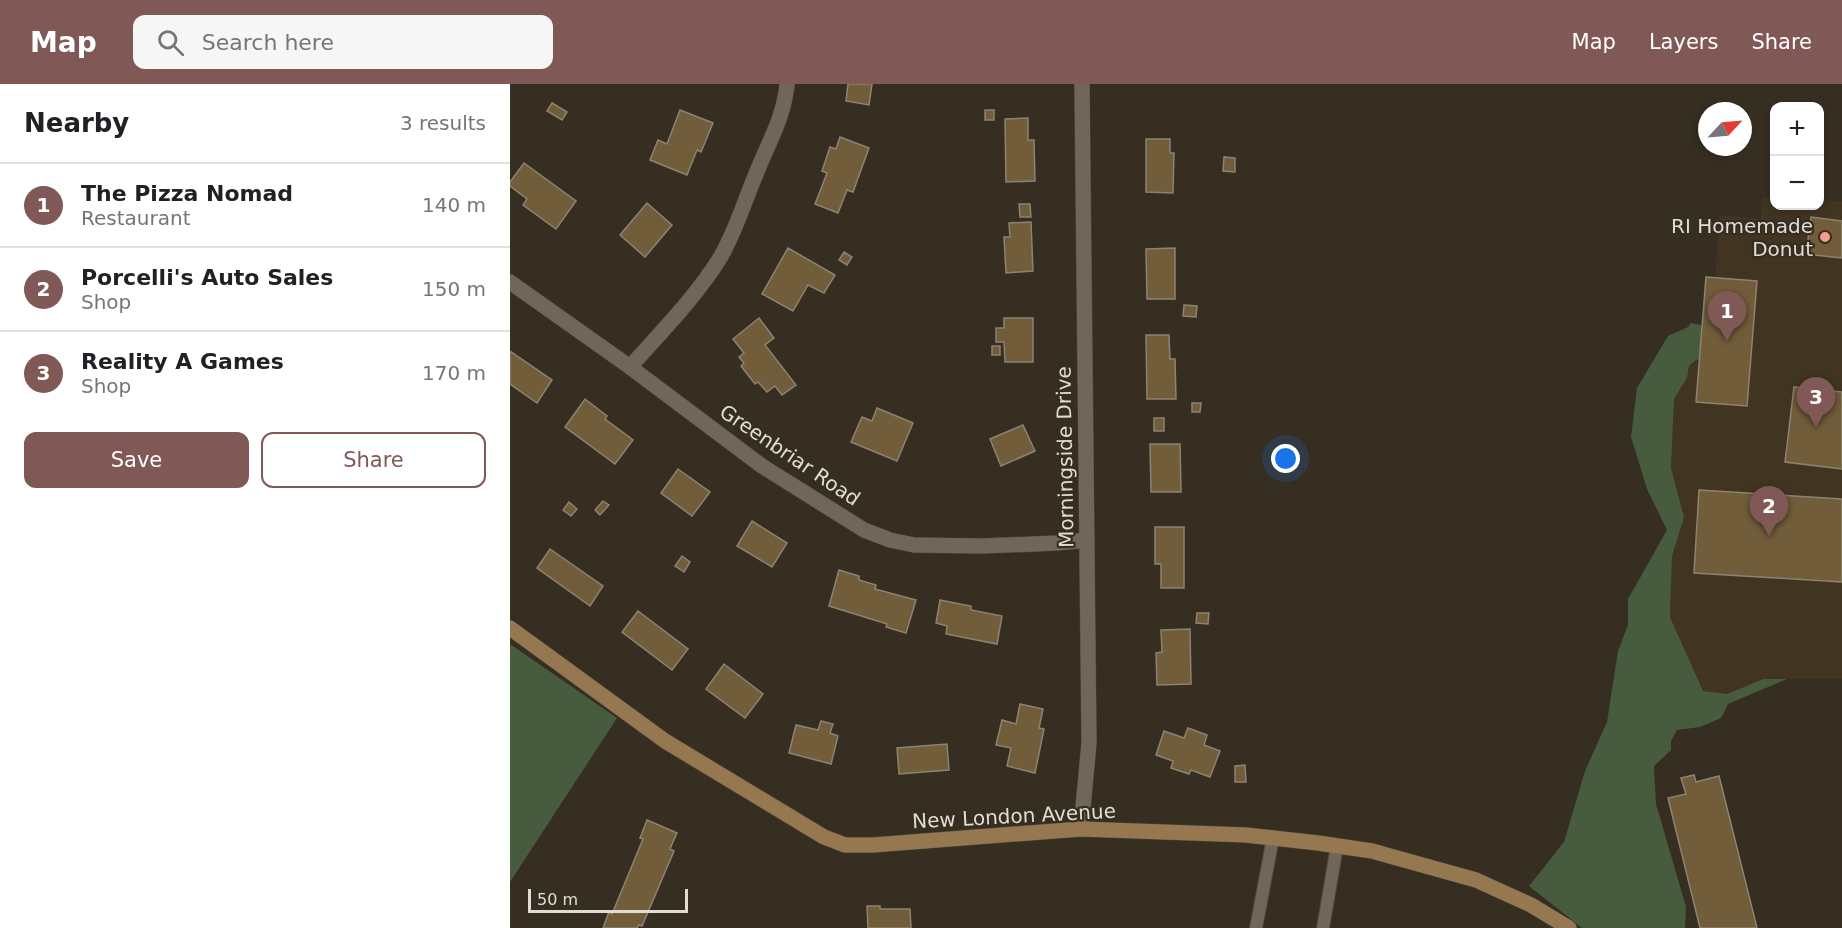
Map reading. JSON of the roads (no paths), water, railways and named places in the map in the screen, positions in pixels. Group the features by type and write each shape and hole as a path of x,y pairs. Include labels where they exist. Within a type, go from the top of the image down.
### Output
{"main road":[{"name":"New London Avenue","path":"510,628 664,741 824,837 845,845 873,846 1081,829 1273,838 1372,851 1476,880 1531,905 1569,928"}],"street":[{"path":"630,367 692,296 720,258 778,127 785,103 787,84"},
{"name":"Morningside Drive","path":"1081,829 1089,743 1082,84"},
{"name":"Greenbriar Road","path":"510,282 630,367 762,466 864,530 890,540 914,545 982,546 1087,540"}],"lane":[{"path":"1256,928 1273,838"},
{"path":"1323,928 1337,846"}],"place":[{"name":"RI Homemade Donut","path":"1825,237"},
{"name":"The Pizza Nomad","path":"1727,341"},
{"name":"Reality A Games","path":"1816,427"},
{"name":"Porcelli's Auto Sales","path":"1769,536"}]}
